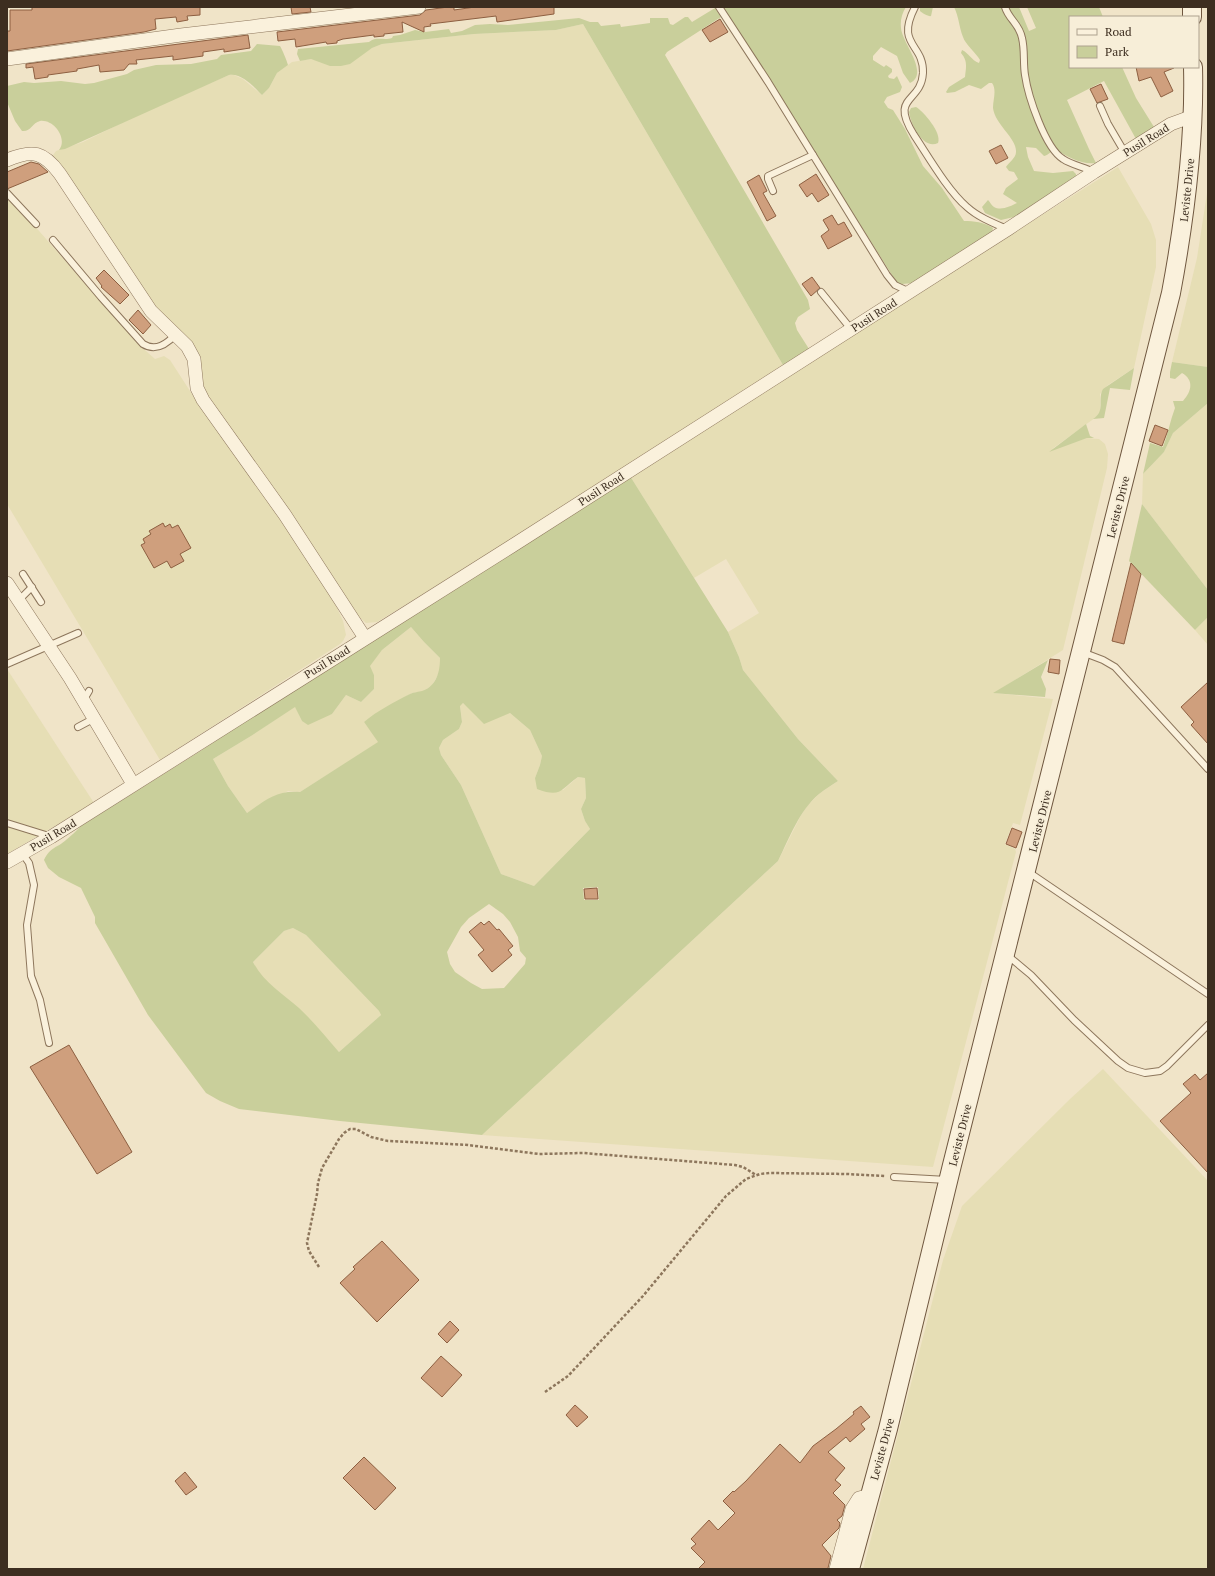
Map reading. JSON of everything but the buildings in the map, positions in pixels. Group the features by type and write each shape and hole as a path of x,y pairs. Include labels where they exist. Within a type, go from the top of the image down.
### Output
{"main road":[{"name":"Leviste Drive","path":"850,1569 888,1430 949,1180 1171,294 1183,226 1190,166 1194,68"}],"street":[{"path":"7,59 181,35 419,7"},
{"name":"Pusil Road","path":"7,862 51,837 512,546 910,292 1094,172 1171,124 1193,116"},
{"path":"7,160 20,155 41,155 50,161 60,174 147,306 162,323 176,334 187,346 194,359 197,388 203,400 284,514 365,638"},
{"path":"7,583 48,646 86,696 93,719 133,784"},
{"path":"836,1569 852,1508 859,1498 869,1498"}],"lane":[{"path":"719,7 768,82 890,279 897,286 906,288 910,292"},
{"path":"915,7 907,28 911,42 923,66 923,74 919,88 904,106 908,125 957,197 978,215 1008,229"},
{"path":"1005,7 1008,16 1017,24 1022,37 1026,80 1041,127 1049,145 1064,160 1094,172"},
{"path":"1100,106 1108,124 1125,153"},
{"path":"773,191 768,176 813,155"},
{"path":"7,193 36,224"},
{"path":"53,240 96,292 143,344 152,347 160,347 168,343 176,334"},
{"path":"821,292 851,329"},
{"path":"23,574 41,602"},
{"path":"18,601 32,587"},
{"path":"7,664 78,633"},
{"path":"1082,652 1107,661 1120,671 1208,769"},
{"path":"78,727 93,719"},
{"path":"7,823 51,837"},
{"path":"22,853 29,863 34,885 27,925 31,976 40,1000 49,1043"},
{"path":"1027,871 1207,991"},
{"path":"1006,954 1031,975 1074,1020 1118,1061 1137,1071 1151,1073 1160,1071 1167,1066 1208,1025"},
{"path":"894,1177 949,1180"}],"path":[{"path":"319,1267 309,1251 307,1243 318,1183 322,1168 339,1139 350,1129 356,1129 371,1137 388,1141 468,1145 539,1154 584,1153 735,1165 743,1167 756,1175"},
{"path":"545,1392 568,1376 643,1296 726,1196 740,1183 756,1175 770,1172 894,1177"}],"shaded area":[{"path":"583,24 783,365 509,541 377,622 366,623 358,616 204,394 202,379 159,312 53,155 56,151 83,142 152,108 229,75 234,75 243,79 262,95 269,88 277,73 292,62 311,59 320,61 362,54 382,44 474,34 556,30"},
{"path":"1118,167 1151,224 1156,240 1156,267 1134,368 1108,385 1100,394 1099,415 1052,449 1087,438 1099,439 1105,444 1108,454 1107,468 1063,650 994,693 1053,699 1020,825 1013,823 1005,844 1015,849 1016,852 933,1167 482,1135 778,861 800,817 808,805 820,793 838,781 798,739 743,670 728,632 759,613 726,559 694,578 630,476"},
{"path":"1208,187 1208,367 1172,362 1197,258"},
{"path":"7,197 33,224 137,343 155,359 164,356 170,360 201,408 275,510 333,599 343,621 346,635 340,644 160,760 7,504"},
{"path":"1208,403 1208,590 1142,504 1143,474 1164,452 1173,433"},
{"path":"1208,617 1208,645 1195,630"},
{"path":"411,627 440,658 440,672 432,685 424,691 412,693 364,722 379,742 300,792 288,791 247,813 228,786 213,759 251,736 295,706 302,721 332,714 346,695 361,702 374,689 374,675 369,666 382,650"},
{"path":"7,669 94,803 7,854"},
{"path":"463,703 477,717 510,713 530,730 542,756 535,778 563,790 578,777 585,778 586,798 581,809 585,821 590,829 534,886 501,874 461,785 441,755 439,748 443,740 459,729 462,722 460,705"},
{"path":"293,928 306,935 379,1011 381,1015 339,1052 299,1009 266,981 258,972 253,962 284,931"},
{"path":"1103,1069 1208,1181 1208,1569 863,1569 943,1260 962,1206 1070,1099"}],"green space":[{"path":"723,7 906,7 903,12 901,23 902,34 913,57 917,72 915,78 910,83 903,73 897,56 881,47 873,56 873,60 884,67 886,65 892,69 892,72 888,76 889,78 894,79 897,76 902,87 900,92 887,97 884,102 888,108 893,110 905,129 923,166 942,188 964,221 986,224 993,228 992,232 914,283 897,283"},
{"path":"920,7 933,7 931,16 921,12"},
{"path":"954,7 1019,7 1029,31 1036,28 1027,7 1099,7 1103,16 1069,16 1069,68 1122,68 1136,98 1154,127 1136,139 1104,81 1067,100 1096,163 1080,162 1056,150 1044,156 1036,148 1026,147 1028,157 1034,171 1053,173 1073,171 1076,174 1076,177 1014,217 1001,220 985,213 982,207 988,200 997,208 1006,208 1017,203 1003,194 1006,188 1018,179 1014,172 1009,171 1006,167 1015,156 1016,152 1013,142 995,114 993,108 994,89 992,83 989,83 981,89 969,85 955,92 946,92 949,87 965,77 966,64 961,53 962,50 976,62 979,63 980,60 964,40"},
{"path":"715,8 721,17 667,52 665,55 808,300 810,309 798,317 795,323 797,330 809,349 783,365 583,24 556,30 474,34 382,44 372,48 350,64 341,66 330,66 311,59 300,61 297,54 298,49 369,42 378,39 389,39 393,36 415,30 425,32 449,29 451,33 462,31 475,25 508,25 579,18 590,22 598,22 601,26 620,24 621,27 650,23 650,18 668,18 670,24 673,25 685,17 688,17 692,22"},
{"path":"257,44 280,46 288,65 277,73 269,88 262,95 243,78 229,75 65,149 59,150 62,141 61,135 55,126 50,123 40,121 30,129 22,131 15,121 7,102 7,86 24,82 34,83 61,81 85,84 94,83 127,74 134,70 156,65 191,64 217,59 221,55 251,51"},
{"path":"916,107 928,118 935,129 939,139 938,143 927,143 915,129 909,112 911,108"},
{"path":"1172,362 1208,367 1208,403 1173,433 1164,452 1143,474 1150,443 1163,447 1175,408 1173,401 1183,401 1190,390 1190,382 1182,373 1175,379 1170,378"},
{"path":"1134,368 1130,390 1110,388 1104,418 1093,419 1097,416 1100,409 1101,393 1103,389"},
{"path":"1086,424 1090,436 1094,438 1087,438 1049,452"},
{"path":"630,476 728,632 743,670 798,739 838,781 819,794 800,816 778,861 482,1135 239,1109 206,1093 148,1015 95,923 95,917 81,888 59,877 48,868 44,860 51,850 72,835 81,826 202,750 302,683","holes":["411,627 440,658 437,678 427,689 412,693 398,700 380,710 364,722 378,742 300,792 278,794 247,813 228,786 213,759 295,707 302,721 308,725 332,714 346,695 361,702 374,689 374,675 370,666 382,650","463,703 484,724 510,713 530,730 542,756 535,778 537,789 545,792 556,793 578,777 585,778 586,798 581,809 585,821 590,829 534,886 501,874 461,785 441,755 439,748 443,740 459,729 462,722 460,706","598,887 599,900 584,900 583,888","489,904 503,914 510,922 518,937 520,951 526,958 525,964 504,988 482,989 455,972 450,964 447,952 461,927 469,918","293,928 306,935 379,1011 381,1015 339,1052 299,1008 262,976 253,962 284,931"]},
{"path":"1142,504 1208,590 1208,617 1195,630 1129,561"},
{"path":"1048,660 1041,677 1046,689 1045,697 993,693"}]}
